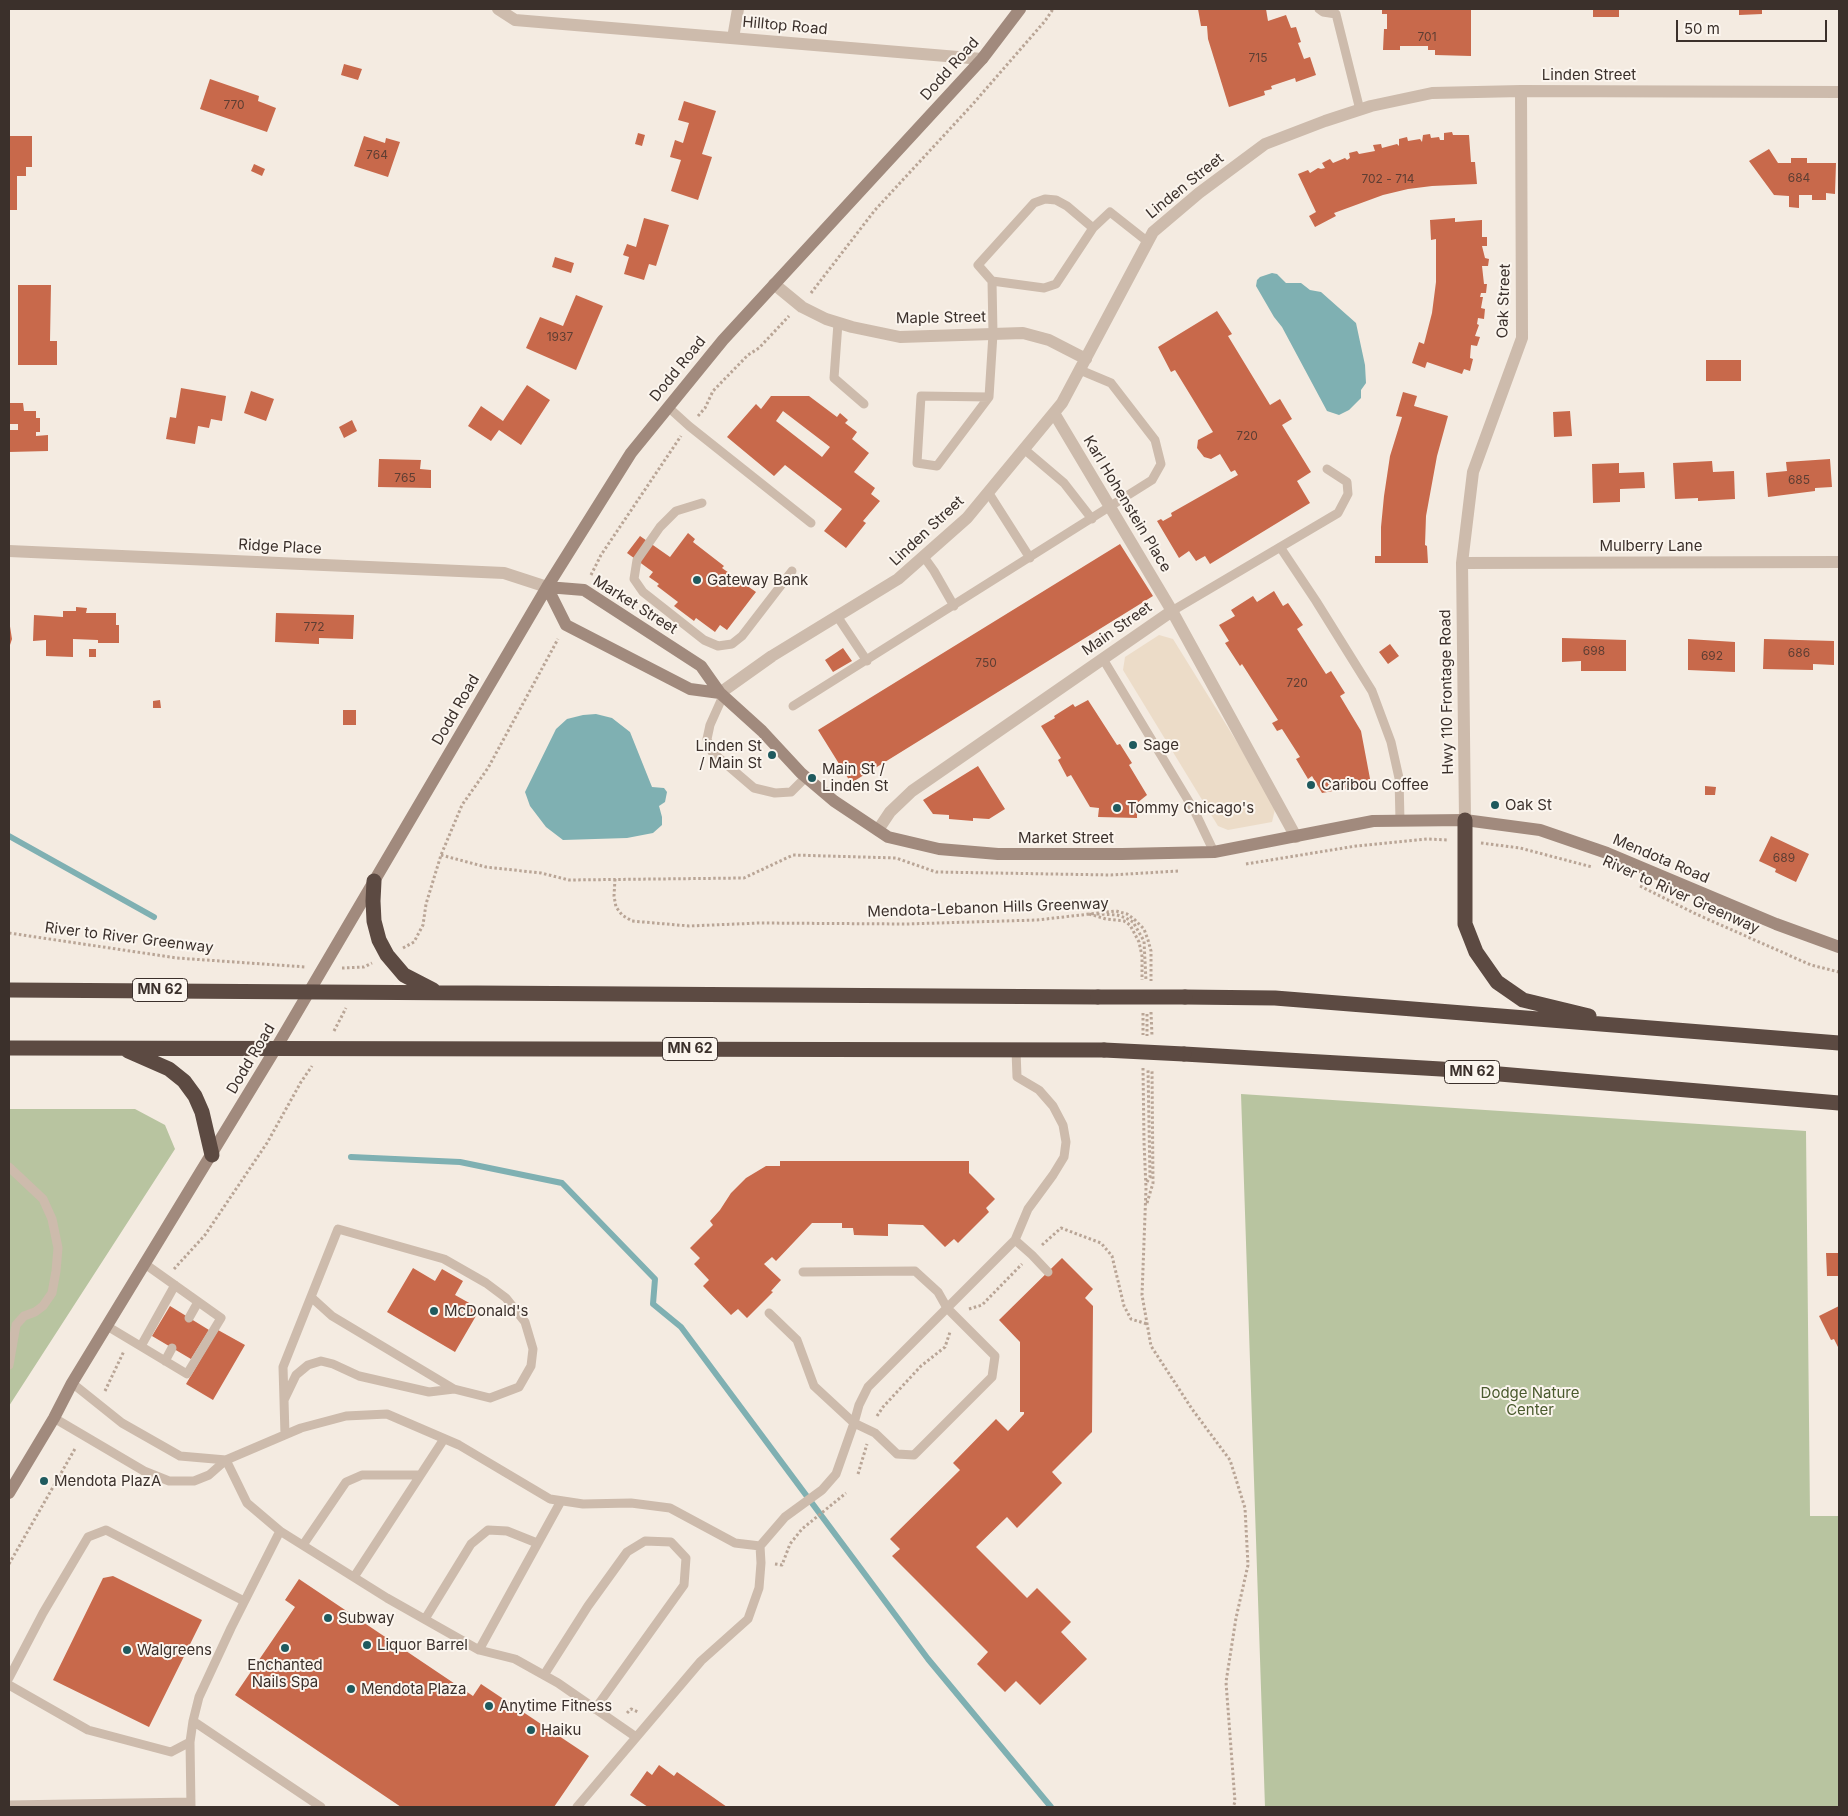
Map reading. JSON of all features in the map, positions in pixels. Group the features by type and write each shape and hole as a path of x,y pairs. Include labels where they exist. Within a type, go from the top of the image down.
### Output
{"highway":[{"path":"1465,820 1465,924 1476,952 1497,982 1523,1000 1629,1026"},
{"path":"374,881 372,901 374,921 379,940 387,955 404,975 436,992"},
{"name":"MN 62","path":"9,990 310,990 1275,998 1839,1043"},
{"name":"MN 62","path":"9,1048 1104,1050 1441,1069 1839,1103"},
{"path":"122,1048 169,1069 184,1081 195,1096 202,1112 212,1156"}],"main road":[{"name":"Dodd Road","path":"9,1493 54,1418 72,1383 212,1156 547,587 631,453 723,340 982,59 1020,9"},
{"name":"Market Street","path":"547,587 584,590 701,666 721,695 762,732 806,777 834,801 888,836 939,849 998,854 1214,852 1373,821 1465,820"},
{"path":"547,587 566,625 690,689 721,695"},
{"name":"Mendota Road","path":"1465,820 1540,830 1607,853 1776,924 1839,947"}],"street":[{"name":"Hilltop Road","path":"498,9 515,20 982,59"},
{"path":"733,38 738,9"},
{"name":"Linden Street","path":"721,695 772,656 898,579 967,518 1062,403 1153,232 1199,193 1266,144 1325,121 1360,110 1432,93 1521,91 1839,92"},
{"name":"Oak Street","path":"1462,563 1473,472 1522,338 1521,91"},
{"name":"Maple Street","path":"774,284 802,306 826,319 852,327 900,337 1023,333 1049,340 1083,364"},
{"name":"Karl Hohenstein Place","path":"1054,413 1172,611"},
{"name":"Ridge Place","path":"9,551 504,573 547,587"},
{"name":"Mulberry Lane","path":"1462,563 1839,562"},
{"name":"Hwy 110 Frontage Road","path":"1462,563 1465,820"},
{"name":"Main Street","path":"878,830 890,812 912,791 1172,611 1296,836"}],"lane":[{"path":"1320,9 1323,12 1338,11 1360,110"},
{"path":"1093,228 1067,206 1056,200 1046,199 1034,203 978,266 992,281 1044,288 1056,284 1093,228 1110,212 1148,242"},
{"path":"989,397 921,396 917,463 937,466 989,397 993,334 992,281"},
{"path":"838,323 834,378 864,404"},
{"path":"793,706 1152,480 1161,464 1155,440 1111,383 1083,364"},
{"path":"668,407 811,523"},
{"path":"1024,449 1064,483 1092,519"},
{"path":"1172,611 1338,513 1348,494 1347,482 1326,469"},
{"path":"988,492 1030,558"},
{"path":"702,502 676,511 660,528 637,560 634,579 643,592 704,640 718,646 732,644 742,636 792,571"},
{"path":"1280,547 1372,691 1391,742 1399,778 1400,821"},
{"path":"924,557 934,570 954,606"},
{"path":"837,616 867,661"},
{"path":"1103,659 1194,810 1214,852"},
{"path":"721,695 710,725 708,739 712,752 754,788 775,794 791,792 806,777"},
{"path":"54,1418 144,1471 169,1481 194,1481 208,1475 226,1460 301,1428 346,1416 387,1414 459,1445 550,1499 584,1504 631,1503 670,1508 735,1543 760,1546 785,1517 822,1490 836,1474 854,1424 858,1405 868,1387 1015,1240 1028,1209 1064,1157 1066,1142 1063,1126 1053,1106 1039,1090 1017,1077 1016,1050"},
{"path":"9,1167 43,1199 52,1219 58,1248 52,1293 43,1306 35,1312 24,1316 16,1325 9,1365"},
{"path":"284,1400 296,1375 308,1364 321,1361 333,1364 359,1376 429,1392 454,1390 490,1398 519,1387 531,1366 533,1349 525,1322 506,1298 486,1283 444,1259 338,1229 283,1367 285,1435"},
{"path":"1015,1240 1048,1272"},
{"path":"107,1326 187,1374 221,1318 145,1264"},
{"path":"769,1313 797,1340 814,1386 854,1424 876,1433 897,1454 914,1455 992,1377 995,1356 947,1308 938,1292 914,1271 804,1272"},
{"path":"140,1346 174,1285"},
{"path":"310,1297 332,1316 454,1390"},
{"path":"189,1318 198,1302"},
{"path":"165,1360 172,1348"},
{"path":"72,1383 122,1423 180,1456 226,1460"},
{"path":"354,1577 444,1439"},
{"path":"226,1460 247,1503 280,1531 425,1620 479,1650 516,1658 636,1737"},
{"path":"303,1545 346,1482 362,1475 420,1475"},
{"path":"479,1650 561,1501"},
{"path":"9,1678 43,1613 88,1537 106,1530 244,1601"},
{"path":"425,1620 471,1544 488,1530 507,1531 538,1543"},
{"path":"9,1805 191,1804 190,1742 192,1722 199,1697 244,1601 280,1531"},
{"path":"544,1675 588,1606 628,1552 646,1541 671,1542 686,1558 684,1585 595,1709"},
{"path":"577,1807 701,1661 748,1619 759,1588 760,1546"},
{"path":"9,1685 88,1730 171,1752 190,1742"},
{"path":"192,1722 321,1807"}],"path":[{"path":"812,291 874,210 972,105 1045,21 1053,9"},
{"path":"590,577 601,555 690,426 705,408 713,391 748,355 759,348 782,322"},
{"path":"405,947 414,942 423,926 426,904 442,855 462,805 488,768 553,648"},
{"name":"River to River Greenway","path":"1481,843 1520,848 1601,870"},
{"path":"442,855 486,866 541,873 569,880 606,879"},
{"name":"Mendota-Lebanon Hills Greenway","path":"615,879 614,896 616,907 622,915 632,921 672,925 906,924 1028,921 1089,914 1117,915 1133,922 1144,941 1146,990"},
{"name":"River to River Greenway","path":"1636,884 1696,914 1811,965 1839,972"},
{"name":"River to River Greenway","path":"9,933 177,958 276,964"},
{"path":"301,1082 326,1048 355,991 364,967"},
{"path":"1146,1010 1147,1039"},
{"path":"1148,1069 1150,1177 1146,1184 1142,1295 1151,1346 1192,1409 1230,1460 1245,1508 1248,1565 1236,1618 1226,1682 1235,1802 1233,1807"},
{"path":"1041,1246 1061,1228 1100,1243 1112,1256 1124,1306 1131,1319 1148,1324"},
{"path":"969,1309 982,1305 1025,1262"},
{"path":"877,1416 921,1366 945,1347 950,1332"},
{"path":"858,1474 867,1443"},
{"path":"775,1564 782,1565 790,1544 802,1528 846,1492"}],"green space":[{"name":"Dodge Nature Center","path":"1241,1094 1806,1131 1810,1516 1839,1516 1839,1807 1265,1807"},
{"path":"9,1109 135,1109 165,1125 175,1149 9,1406"}],"shaded area":[{"path":"1159,635 1173,639 1276,805 1272,822 1228,830 1218,826 1123,670 1125,657"}],"water":[{"path":"1272,273 1277,274 1286,283 1301,283 1310,290 1321,292 1356,323 1365,365 1366,383 1361,390 1361,398 1349,410 1339,415 1327,411 1282,327 1256,286 1257,280 1260,277"},
{"path":"596,714 612,718 630,732 652,787 664,788 667,792 665,802 659,806 662,825 653,833 627,838 563,840 546,827 530,806 525,792 556,729 567,719"}],"building":[{"path":"1198,9 1266,9 1268,21 1286,15 1291,28 1296,27 1301,42 1298,43 1304,59 1310,57 1316,75 1296,82 1295,78 1271,86 1272,89 1264,91 1265,95 1229,107 1208,39 1207,26 1201,26"},
{"path":"1382,9 1471,9 1471,56 1435,55 1435,50 1428,50 1428,46 1400,46 1400,50 1383,50 1384,29 1387,29 1387,14 1382,14"},
{"path":"1593,9 1619,9 1619,17 1593,17"},
{"path":"1739,9 1762,9 1762,14 1739,15"},
{"path":"344,64 362,69 358,80 341,75"},
{"path":"210,79 259,96 258,101 276,108 267,132 200,109"},
{"path":"684,101 716,111 702,154 712,157 698,200 671,191 681,160 670,157 675,140 683,143 689,123 678,120"},
{"path":"1452,132 1453,135 1469,135 1471,162 1475,162 1477,184 1432,186 1383,195 1334,213 1336,216 1315,227 1309,216 1316,212 1298,174 1308,170 1310,173 1318,168 1325,168 1322,163 1330,159 1333,163 1345,158 1347,160 1350,158 1349,153 1357,151 1359,154 1375,151 1373,145 1381,144 1382,148 1397,144 1399,146 1399,139 1407,137 1408,141 1420,139 1422,142 1423,135 1430,134 1431,138 1439,137 1440,140 1444,140 1444,133"},
{"path":"638,133 645,135 642,146 635,144"},
{"path":"9,136 32,136 32,167 26,167 26,176 17,176 17,210 9,210"},
{"path":"364,136 385,143 386,138 400,142 388,177 354,166"},
{"path":"1769,149 1778,163 1791,163 1791,158 1807,158 1807,163 1836,163 1835,194 1826,193 1826,200 1812,200 1812,195 1799,195 1799,208 1789,207 1789,196 1774,195 1749,161"},
{"path":"254,164 265,169 262,176 251,171"},
{"path":"644,218 669,225 656,266 649,264 644,280 624,274 629,257 623,255 627,244 636,247"},
{"path":"1455,218 1455,222 1482,220 1482,237 1487,237 1487,246 1482,246 1485,258 1489,259 1488,266 1482,266 1484,284 1487,284 1486,293 1481,293 1480,297 1483,297 1481,308 1485,309 1484,319 1478,318 1477,324 1479,325 1475,336 1480,337 1477,346 1471,345 1470,358 1473,359 1470,371 1464,369 1462,374 1427,362 1425,368 1412,363 1419,342 1424,344 1432,313 1436,282 1436,239 1431,240 1430,220"},
{"path":"555,257 574,263 571,273 552,267"},
{"path":"18,285 51,285 50,341 57,341 57,365 18,365"},
{"path":"576,295 603,306 576,370 526,348 540,317 563,326"},
{"path":"1217,311 1232,334 1228,336 1270,405 1280,399 1292,419 1282,425 1311,472 1297,481 1310,503 1210,564 1205,556 1196,561 1189,551 1179,558 1157,521 1161,519 1163,521 1172,516 1171,513 1238,475 1235,470 1231,472 1220,454 1211,459 1204,457 1197,448 1198,440 1213,432 1175,370 1171,372 1158,347"},
{"path":"1706,360 1741,360 1741,381 1706,381"},
{"path":"527,385 550,400 521,445 499,430 491,441 468,426 481,406 503,421"},
{"path":"181,388 226,396 222,421 211,419 209,428 198,426 195,444 166,439 170,417 176,418"},
{"path":"251,391 274,399 266,421 244,413"},
{"path":"1403,392 1417,396 1414,406 1448,416 1437,456 1426,516 1425,545 1427,546 1428,563 1375,563 1375,556 1381,556 1384,496 1390,456 1402,417 1396,416"},
{"path":"771,396 809,396 837,417 840,413 848,420 845,423 857,432 852,439 869,453 854,472 875,488 871,494 880,501 863,521 866,523 846,548 824,531 842,509 785,465 774,476 727,437 756,404 761,409","holes":["783,411 830,447 822,457 776,421"]},
{"path":"9,403 23,403 24,411 36,411 36,418 40,418 40,432 36,432 36,436 48,435 48,451 9,452 9,430 18,430 18,424 9,424"},
{"path":"1570,411 1572,436 1554,437 1553,412"},
{"path":"352,420 357,431 344,438 339,427"},
{"path":"379,459 421,460 420,469 431,470 431,488 378,487"},
{"path":"1830,459 1832,487 1815,488 1815,491 1768,497 1766,473 1787,471 1786,462"},
{"path":"1712,461 1713,472 1734,471 1735,499 1698,501 1698,498 1675,499 1673,463"},
{"path":"1619,463 1619,473 1644,472 1645,488 1620,489 1620,502 1593,503 1592,464"},
{"name":"Gateway Bank","path":"688,533 695,539 693,542 724,566 722,568 756,592 727,630 720,625 715,632 696,618 694,621 674,606 678,602 657,586 659,584 649,577 653,572 627,553 640,536 670,557"},
{"path":"1120,544 1153,596 851,783 818,730"},
{"path":"1274,591 1283,606 1288,603 1303,625 1297,629 1326,674 1331,671 1345,693 1340,696 1361,731 1371,784 1322,793 1312,776 1308,779 1296,759 1300,757 1282,729 1277,731 1272,723 1278,720 1242,664 1240,666 1225,643 1229,641 1219,625 1235,616 1231,610 1253,596 1257,602"},
{"path":"76,607 87,608 86,613 116,613 116,625 119,625 119,643 98,643 98,640 73,639 73,657 46,656 46,640 33,641 34,615 63,617 63,611 76,611"},
{"path":"276,613 354,615 353,639 319,638 319,644 275,642"},
{"path":"9,620 12,639 9,648"},
{"path":"1562,638 1626,640 1626,671 1581,671 1581,661 1562,662"},
{"path":"1688,639 1735,642 1735,672 1688,670"},
{"path":"1764,639 1834,641 1834,665 1813,664 1813,670 1763,669"},
{"path":"1390,644 1399,656 1388,664 1379,652"},
{"path":"843,648 852,661 833,672 825,660"},
{"path":"89,649 96,649 96,657 89,657"},
{"path":"160,700 161,708 153,708 153,701"},
{"path":"1088,700 1117,745 1120,744 1132,763 1129,765 1147,795 1137,803 1137,818 1098,817 1099,808 1090,807 1071,775 1067,777 1058,760 1061,758 1041,726 1073,704 1075,707"},
{"path":"343,710 356,710 356,725 343,725"},
{"path":"978,766 1005,809 989,819 973,818 973,821 949,819 949,815 933,814 923,800"},
{"path":"1705,786 1716,787 1715,795 1705,795"},
{"path":"1771,836 1809,854 1796,882 1775,872 1776,869 1759,861"},
{"path":"780,1161 969,1161 969,1173 995,1199 986,1208 989,1212 958,1243 954,1239 945,1247 923,1225 888,1224 888,1236 854,1235 853,1228 842,1228 842,1223 812,1223 776,1261 772,1257 764,1264 781,1280 771,1291 773,1292 747,1318 738,1309 731,1315 703,1286 709,1280 694,1264 700,1258 690,1248 713,1225 710,1221 731,1193 746,1178 766,1166 780,1166"},
{"path":"1826,1253 1839,1253 1839,1276 1827,1276"},
{"path":"1062,1258 1093,1289 1085,1298 1093,1306 1092,1432 1052,1472 1062,1483 1017,1528 1007,1517 976,1547 1027,1598 1037,1588 1071,1622 1061,1632 1087,1659 1040,1705 1016,1681 1005,1692 977,1664 988,1652 892,1556 900,1549 890,1539 960,1470 953,1463 996,1419 1008,1431 1024,1414 1024,1412 1020,1412 1020,1342 999,1320"},
{"name":"McDonald's","path":"413,1268 435,1281 442,1269 463,1281 455,1295 480,1309 455,1352 387,1312"},
{"path":"170,1306 209,1330 191,1359 152,1336"},
{"path":"1839,1306 1839,1349 1834,1339 1831,1340 1819,1316"},
{"path":"218,1330 245,1345 213,1400 186,1384"},
{"name":"Walgreens","path":"113,1576 202,1620 149,1727 53,1680 103,1578"},
{"name":"Mendota Plaza","path":"299,1579 473,1696 481,1684 589,1756 554,1807 401,1807 235,1695 295,1607 285,1600"},
{"path":"659,1765 674,1776 677,1772 727,1807 648,1807 630,1795 647,1771 652,1775"}],"waterway":[{"path":"9,836 154,917"},
{"path":"351,1157 460,1162 562,1183 655,1279 653,1304 681,1327 928,1659 1051,1807"}],"place":[{"name":"Gateway Bank","path":"697,580"},
{"name":"Sage","path":"1133,745"},
{"name":"Linden St / Main St","path":"772,755"},
{"name":"Main St / Linden St","path":"812,778"},
{"name":"Caribou Coffee","path":"1311,785"},
{"name":"Oak St","path":"1495,805"},
{"name":"Tommy Chicago's","path":"1117,808"},
{"name":"McDonald's","path":"434,1311"},
{"name":"Mendota PlazA","path":"44,1481"},
{"name":"Subway","path":"328,1618"},
{"name":"Liquor Barrel","path":"367,1645"},
{"name":"Enchanted Nails Spa","path":"285,1648"},
{"name":"Walgreens","path":"127,1650"},
{"name":"Mendota Plaza","path":"351,1689"},
{"name":"Anytime Fitness","path":"489,1706"},
{"name":"Haiku","path":"531,1730"}]}
